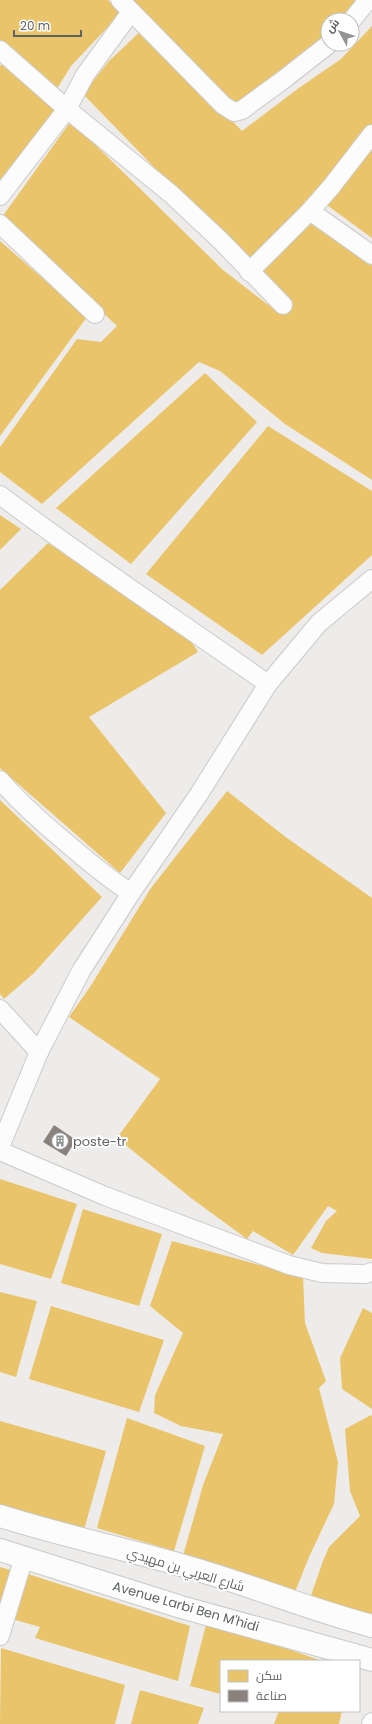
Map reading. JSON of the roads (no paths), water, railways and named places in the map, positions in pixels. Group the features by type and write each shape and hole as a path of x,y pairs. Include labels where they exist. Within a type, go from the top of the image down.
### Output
{"main road":[{"name":"شارع العربي بن مهيدي","path":"0,1516 87,1541 182,1565 287,1600 372,1626"},
{"name":"Avenue Larbi Ben M'hidi","path":"0,1550 181,1607 372,1660"}],"street":[{"path":"358,12 368,0"},
{"path":"0,196 67,110 85,75 126,6 223,105 234,112 242,110 320,50"},
{"path":"0,50 67,110 171,194 221,241 249,272 283,305"},
{"path":"249,272 310,211 331,187 372,134"},
{"path":"310,211 372,255"},
{"path":"0,224 95,314"},
{"path":"0,495 44,529 268,684"},
{"path":"0,1147 39,1052 81,971 131,893 199,794 268,684 320,622 372,579"},
{"path":"0,780 36,818 98,871 131,893"},
{"path":"0,1009 39,1052"},
{"path":"0,1151 105,1196 289,1265 322,1273 365,1274 372,1272"},
{"path":"0,1636 24,1558"}],"place":[{"name":"poste-tr","path":"60,1141"}]}
